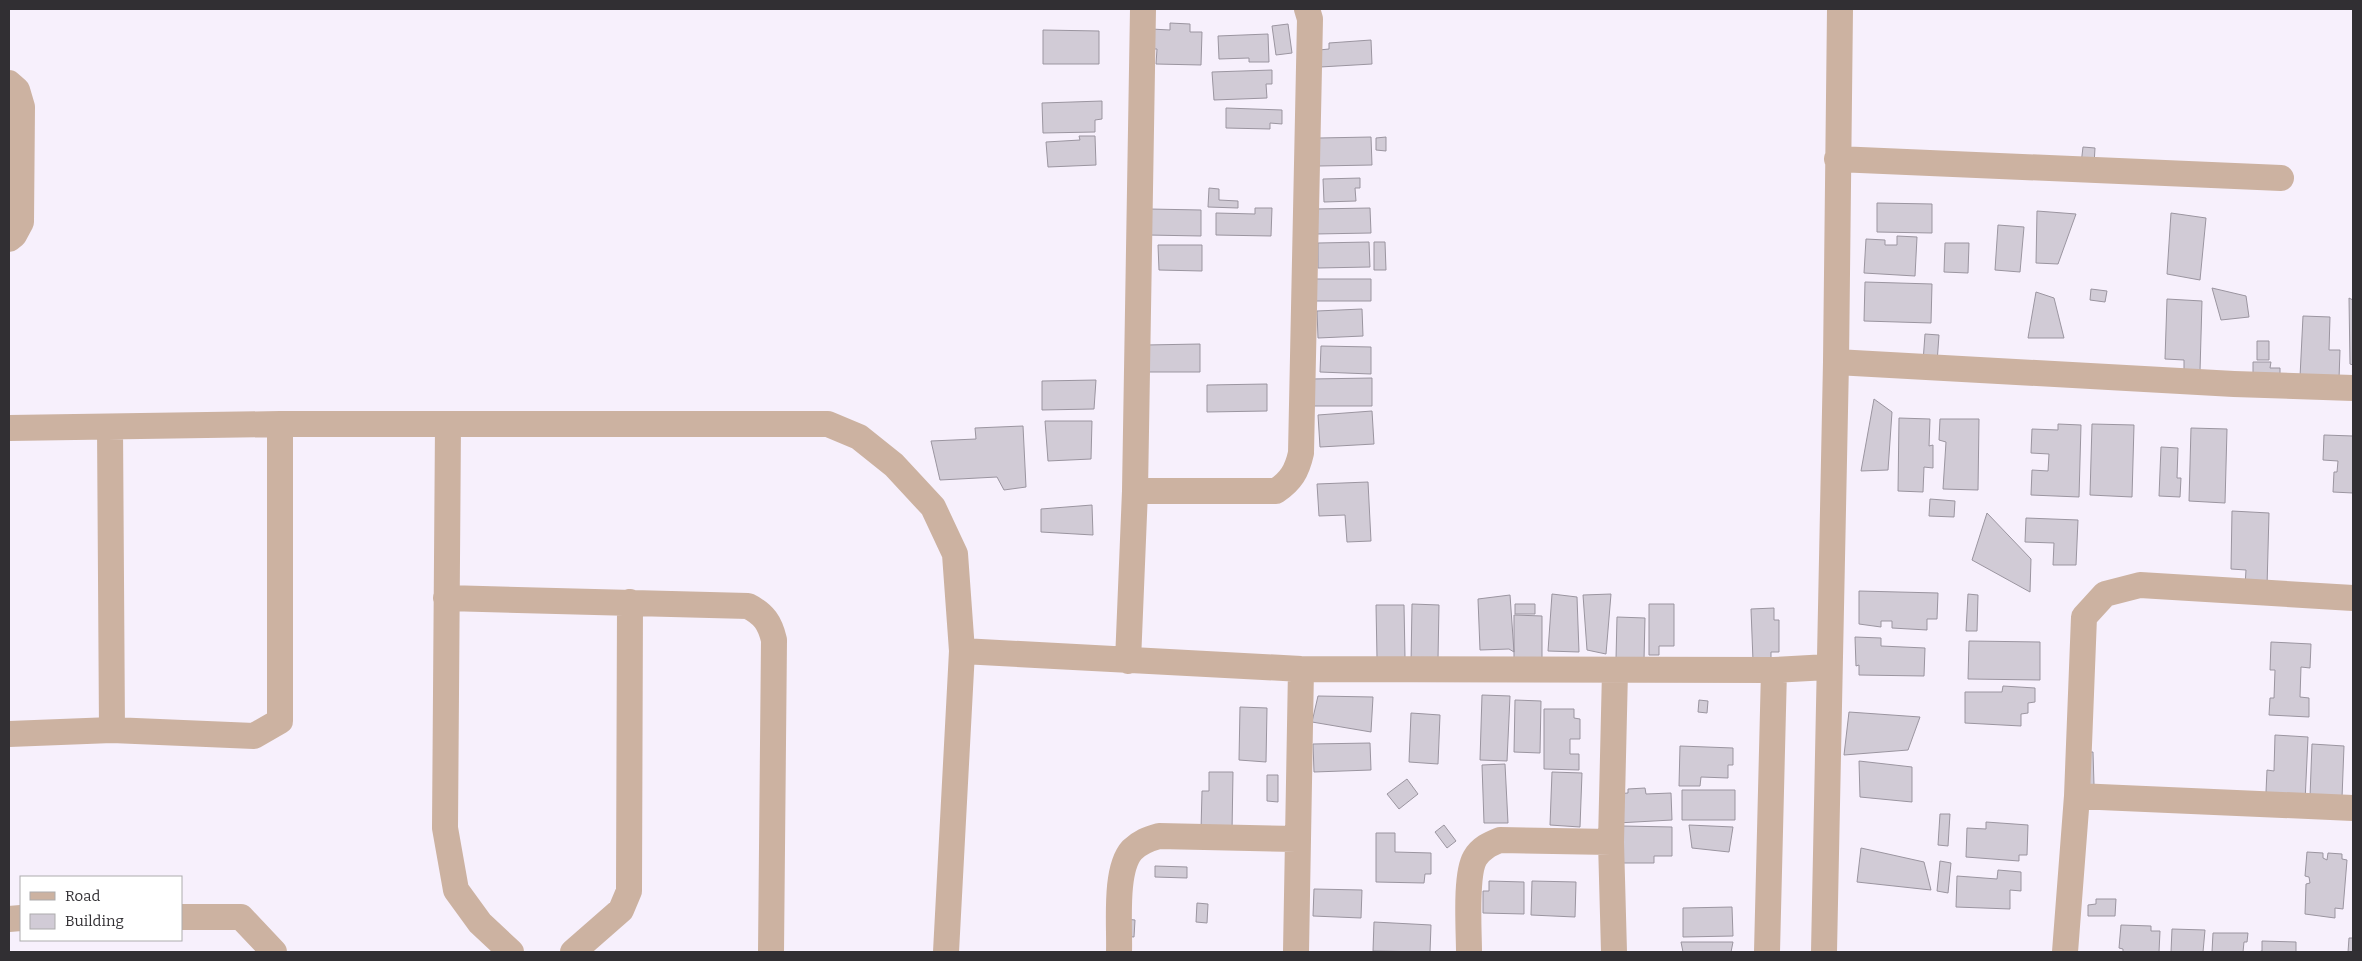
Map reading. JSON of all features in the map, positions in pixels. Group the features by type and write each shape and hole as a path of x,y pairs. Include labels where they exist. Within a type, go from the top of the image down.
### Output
{"street":[{"path":"1128,661 1135,491 1143,9"},
{"path":"1135,491 1276,491 1286,484 1297,470 1301,453 1310,19 1306,9"},
{"path":"1824,952 1828,667 1836,362 1840,9"},
{"path":"9,83 17,90 22,106 20,222 9,239"},
{"path":"1837,159 2281,178"},
{"path":"1836,362 2224,384 2353,388"},
{"path":"9,734 112,730 254,736 280,722 280,424"},
{"path":"9,428 280,424 828,424 859,437 894,465 933,507 955,554 962,651 946,952"},
{"path":"448,424 444,828 456,890 480,922 511,952"},
{"path":"110,427 112,730"},
{"path":"2065,952 2077,796 2084,617 2105,594 2140,585 2353,598"},
{"path":"446,598 748,606 760,612 770,625 774,640 771,952"},
{"path":"573,952 621,910 629,891 630,602"},
{"path":"962,651 1301,670 1774,670 1828,667"},
{"path":"1296,952 1296,839 1301,670"},
{"path":"1614,952 1611,842 1615,670"},
{"path":"1767,952 1774,670"},
{"path":"2077,796 2353,808"},
{"path":"1120,952 1122,876 1125,862 1131,851 1144,840 1159,836 1296,839"},
{"path":"1469,952 1470,872 1475,858 1485,847 1500,840 1611,842"},
{"path":"182,917 241,917 274,952"}],"building":[{"path":"1170,23 1190,24 1190,32 1202,32 1201,65 1156,64 1157,49 1151,49 1151,29 1170,30"},
{"path":"1288,24 1292,53 1276,55 1272,26"},
{"path":"1043,30 1099,31 1099,64 1043,64"},
{"path":"1268,34 1269,62 1249,62 1249,58 1219,59 1218,36"},
{"path":"1371,40 1372,64 1320,67 1319,50 1329,49 1329,43"},
{"path":"1272,70 1272,84 1266,84 1267,98 1214,100 1212,72"},
{"path":"1102,101 1102,119 1095,120 1095,132 1043,133 1042,103"},
{"path":"1226,108 1282,110 1282,124 1270,123 1270,129 1226,128"},
{"path":"1079,136 1095,136 1096,165 1048,167 1046,142 1080,140"},
{"path":"1371,137 1372,165 1319,166 1319,138"},
{"path":"1386,137 1386,151 1376,150 1376,138"},
{"path":"2083,147 2095,148 2094,165 2081,164"},
{"path":"1360,178 1360,188 1355,188 1356,201 1324,202 1323,179"},
{"path":"1209,188 1219,189 1219,200 1238,201 1238,208 1208,207"},
{"path":"1877,203 1932,204 1932,233 1877,232"},
{"path":"1255,208 1272,208 1271,236 1216,235 1216,213 1255,214"},
{"path":"1370,208 1371,233 1315,234 1314,209"},
{"path":"1149,209 1201,210 1201,236 1148,235"},
{"path":"2037,211 2076,214 2058,264 2036,263"},
{"path":"2171,213 2206,218 2200,280 2167,274"},
{"path":"1998,225 2024,227 2020,272 1995,270"},
{"path":"1897,236 1917,237 1915,276 1864,273 1866,239 1885,240 1885,245 1897,245"},
{"path":"1369,242 1370,267 1318,268 1318,243"},
{"path":"1374,242 1385,242 1386,270 1374,270"},
{"path":"1945,243 1969,243 1968,273 1944,272"},
{"path":"1158,245 1202,245 1202,271 1159,270"},
{"path":"1316,279 1371,279 1371,301 1316,301"},
{"path":"1865,282 1932,284 1931,323 1864,321"},
{"path":"2212,288 2246,296 2249,317 2221,320"},
{"path":"2091,289 2107,291 2105,302 2090,300"},
{"path":"2036,292 2054,298 2064,338 2028,338"},
{"path":"2349,298 2353,300 2353,365 2350,364"},
{"path":"2167,299 2202,301 2200,371 2184,370 2184,360 2165,359"},
{"path":"1362,309 1363,336 1318,338 1317,311"},
{"path":"2303,316 2330,317 2329,350 2340,350 2339,379 2300,377"},
{"path":"1925,334 1939,335 1937,363 1923,362"},
{"path":"2257,341 2269,341 2269,360 2257,360"},
{"path":"1200,344 1200,372 1146,372 1146,345"},
{"path":"1321,346 1371,347 1371,374 1320,372"},
{"path":"2253,362 2271,362 2270,368 2280,368 2280,384 2253,384"},
{"path":"1372,378 1372,406 1311,406 1311,379"},
{"path":"1096,380 1094,409 1042,410 1042,381"},
{"path":"1267,384 1267,411 1207,412 1207,385"},
{"path":"1874,399 1892,412 1888,470 1861,471"},
{"path":"1372,411 1374,444 1320,447 1318,415"},
{"path":"1899,418 1930,419 1929,446 1933,445 1933,468 1924,467 1923,492 1898,491"},
{"path":"1940,419 1979,419 1978,490 1943,489 1946,442 1939,440"},
{"path":"1045,421 1092,421 1091,459 1048,461"},
{"path":"2058,424 2081,425 2079,497 2031,495 2032,470 2048,471 2049,454 2031,453 2032,429 2058,430"},
{"path":"2092,424 2134,425 2132,497 2090,495"},
{"path":"1023,426 1026,487 1004,490 997,477 940,480 931,441 976,439 975,428"},
{"path":"2191,428 2227,429 2225,503 2189,501"},
{"path":"2324,435 2353,436 2353,493 2333,492 2334,472 2337,472 2338,461 2323,460"},
{"path":"2161,447 2178,448 2177,478 2181,478 2180,497 2159,496"},
{"path":"1368,482 1371,541 1347,542 1345,515 1319,516 1317,484"},
{"path":"1930,499 1955,501 1954,517 1929,516"},
{"path":"1092,505 1093,535 1041,532 1041,509"},
{"path":"2232,511 2269,513 2267,587 2245,586 2246,570 2231,569"},
{"path":"1987,513 2031,559 2030,592 1972,560"},
{"path":"2026,518 2078,520 2076,565 2053,565 2054,543 2025,542"},
{"path":"1859,591 1938,593 1937,619 1927,619 1927,630 1892,628 1892,621 1881,621 1881,627 1859,624"},
{"path":"1552,594 1577,597 1579,652 1548,651"},
{"path":"1611,594 1606,654 1587,650 1583,595"},
{"path":"1968,594 1978,595 1977,631 1966,631"},
{"path":"1510,595 1514,652 1509,649 1480,650 1478,599"},
{"path":"1412,604 1439,605 1438,659 1411,665"},
{"path":"1515,604 1535,604 1535,614 1515,614"},
{"path":"1649,604 1674,604 1674,646 1659,646 1659,655 1649,655"},
{"path":"1376,605 1404,605 1405,658 1377,658"},
{"path":"1774,608 1774,620 1779,620 1779,652 1771,652 1771,662 1753,661 1751,609"},
{"path":"1514,615 1542,616 1542,658 1514,664"},
{"path":"1617,617 1645,618 1644,660 1616,659"},
{"path":"1855,637 1881,638 1881,646 1925,648 1924,676 1859,675 1859,665 1856,666"},
{"path":"1969,641 2040,642 2040,680 1968,679"},
{"path":"2271,642 2311,644 2310,668 2301,667 2300,697 2309,698 2309,717 2269,715 2270,698 2274,698 2275,670 2270,670"},
{"path":"2003,686 2035,688 2035,702 2028,703 2028,713 2021,714 2021,726 1965,723 1965,692 2002,692"},
{"path":"1482,695 1510,696 1507,761 1480,760"},
{"path":"1318,696 1373,697 1371,732 1312,722"},
{"path":"1515,700 1541,701 1540,753 1514,752"},
{"path":"1699,700 1708,701 1707,713 1698,712"},
{"path":"1240,707 1267,708 1266,762 1239,760"},
{"path":"1544,709 1574,709 1574,718 1580,719 1580,739 1570,739 1570,754 1579,754 1579,770 1544,769"},
{"path":"1849,712 1920,717 1908,750 1844,755"},
{"path":"1411,713 1440,715 1438,764 1409,762"},
{"path":"2275,735 2308,737 2305,802 2266,792 2267,770 2274,771"},
{"path":"1370,743 1371,770 1314,772 1313,744"},
{"path":"2312,744 2344,746 2342,798 2310,797"},
{"path":"1680,746 1733,748 1733,765 1728,765 1728,778 1701,777 1700,786 1679,786"},
{"path":"2084,752 2093,752 2094,785 2085,785"},
{"path":"1859,761 1912,767 1912,802 1860,797"},
{"path":"1505,764 1508,823 1484,823 1482,765"},
{"path":"1209,772 1233,772 1232,832 1201,831 1202,791 1209,791"},
{"path":"1552,772 1582,773 1580,827 1550,825"},
{"path":"1267,775 1278,775 1278,802 1267,801"},
{"path":"1407,779 1418,794 1399,809 1387,794"},
{"path":"1645,788 1646,794 1671,793 1672,820 1617,823 1616,794 1628,793 1628,789"},
{"path":"1682,790 1735,790 1735,820 1682,820"},
{"path":"1940,814 1950,814 1948,846 1938,845"},
{"path":"1986,822 2028,825 2027,855 2019,855 2019,861 1966,857 1967,828 1986,829"},
{"path":"1444,825 1456,841 1447,848 1435,832"},
{"path":"1689,825 1733,827 1729,852 1692,848"},
{"path":"1623,826 1672,827 1672,856 1654,856 1654,863 1622,863"},
{"path":"1376,833 1395,833 1395,852 1431,853 1431,874 1425,874 1424,883 1376,882"},
{"path":"1861,848 1924,862 1931,890 1857,882"},
{"path":"2307,852 2323,853 2323,858 2327,860 2328,853 2342,854 2342,859 2347,860 2343,909 2335,908 2335,918 2305,914 2306,884 2310,883 2309,877 2305,876"},
{"path":"1940,861 1951,863 1948,893 1937,891"},
{"path":"1155,866 1187,867 1187,878 1155,877"},
{"path":"1998,870 2021,872 2021,891 2010,890 2010,909 1956,907 1957,876 1997,879"},
{"path":"1489,881 1524,882 1524,914 1483,913 1483,891 1489,891"},
{"path":"1532,881 1576,882 1575,917 1531,915"},
{"path":"1314,889 1362,890 1361,918 1313,916"},
{"path":"2096,899 2116,899 2115,916 2088,916 2088,905 2096,904"},
{"path":"1197,903 1208,904 1207,923 1196,922"},
{"path":"1732,907 1733,936 1683,937 1683,908"},
{"path":"1125,919 1135,920 1134,937 1123,936"},
{"path":"1374,922 1431,925 1430,952 1373,951"},
{"path":"2121,925 2151,926 2151,931 2160,931 2159,952 2123,952 2123,949 2119,948"},
{"path":"2172,929 2205,930 2203,952 2171,952"},
{"path":"2213,933 2248,933 2247,942 2244,942 2243,952 2212,952"},
{"path":"2349,938 2353,938 2353,952 2348,952"},
{"path":"2262,941 2296,942 2296,952 2258,952 2262,951"},
{"path":"1681,942 1733,942 1731,952 1683,952"}]}
